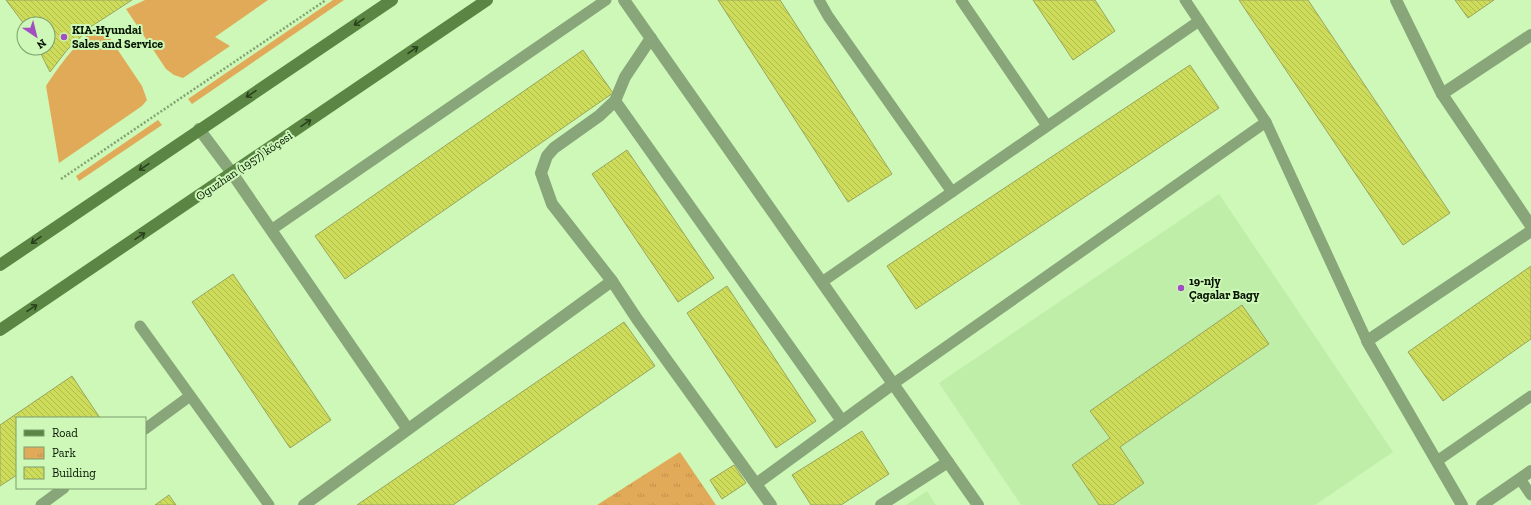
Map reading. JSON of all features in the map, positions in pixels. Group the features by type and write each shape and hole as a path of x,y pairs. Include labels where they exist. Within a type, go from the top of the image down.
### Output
{"main road":[{"path":"0,265 392,0"},
{"name":"Oguzhan (1957) köçesi","path":"0,330 487,0"}],"street":[{"path":"624,0 978,505"},
{"path":"1396,0 1442,94 1531,226"},
{"path":"1442,94 1531,35"},
{"path":"651,38 625,77 615,101 599,116 554,148 547,156 541,173 552,204 612,281 637,319 771,505"},
{"path":"615,101 842,421"},
{"path":"200,129 407,428"},
{"path":"1462,505 1367,341 1531,231"},
{"path":"304,505 407,428 612,281"},
{"path":"756,484 893,384"},
{"path":"881,505 948,462"},
{"path":"1482,505 1531,471"}],"lane":[{"path":"271,230 606,0"},
{"path":"819,0 828,16 952,192"},
{"path":"961,0 1047,126"},
{"path":"1185,0 1266,122 1367,341"},
{"path":"822,282 1198,21"},
{"path":"893,384 1266,122"},
{"path":"140,326 269,505"},
{"path":"146,428 190,396"},
{"path":"1437,461 1531,396"},
{"path":"1520,479 1531,495"},
{"path":"41,505 63,489"}],"path":[{"path":"61,178 326,0"}],"shaded area":[{"name":"19-njy Çagalar Bagy","path":"1219,194 1393,452 1315,505 1021,505 939,383"},
{"path":"927,491 936,505 906,505"}],"green space":[{"path":"145,0 268,0 215,37 230,46 183,78 174,75 166,69 126,9"},
{"path":"333,0 344,0 192,104 188,99"},
{"path":"101,25 142,86 147,100 142,106 59,163 46,86 70,52 85,37"},
{"path":"158,120 162,125 79,181 76,176"},
{"path":"680,452 716,505 597,505"}],"building":[{"name":"KIA-Hyundai Sales and Service","path":"6,0 132,0 92,26 67,50 50,72 42,56 56,56 56,16 18,16"},
{"path":"718,0 780,0 892,174 848,202"},
{"path":"1033,0 1095,0 1115,31 1073,60"},
{"path":"1239,0 1308,0 1450,213 1403,245"},
{"path":"1455,0 1494,0 1468,18"},
{"path":"583,50 613,93 345,279 315,236"},
{"path":"1190,65 1219,108 916,309 887,266"},
{"path":"627,150 714,278 678,302 592,174"},
{"path":"1531,266 1531,339 1443,401 1408,352"},
{"path":"233,274 331,420 290,448 192,302"},
{"path":"727,286 816,421 776,448 687,313"},
{"path":"1242,305 1269,344 1120,447 1144,483 1113,505 1099,505 1072,465 1110,438 1090,411"},
{"path":"624,322 655,366 453,505 357,505"},
{"path":"72,376 99,417 16,417 16,476 0,486 0,425"},
{"path":"862,431 889,474 841,505 811,505 792,475"},
{"path":"734,465 746,483 722,499 710,480"},
{"path":"169,495 176,505 155,505"}],"place":[{"name":"KIA-Hyundai Sales and Service","path":"64,37"},
{"name":"19-njy Çagalar Bagy","path":"1181,288"}]}
